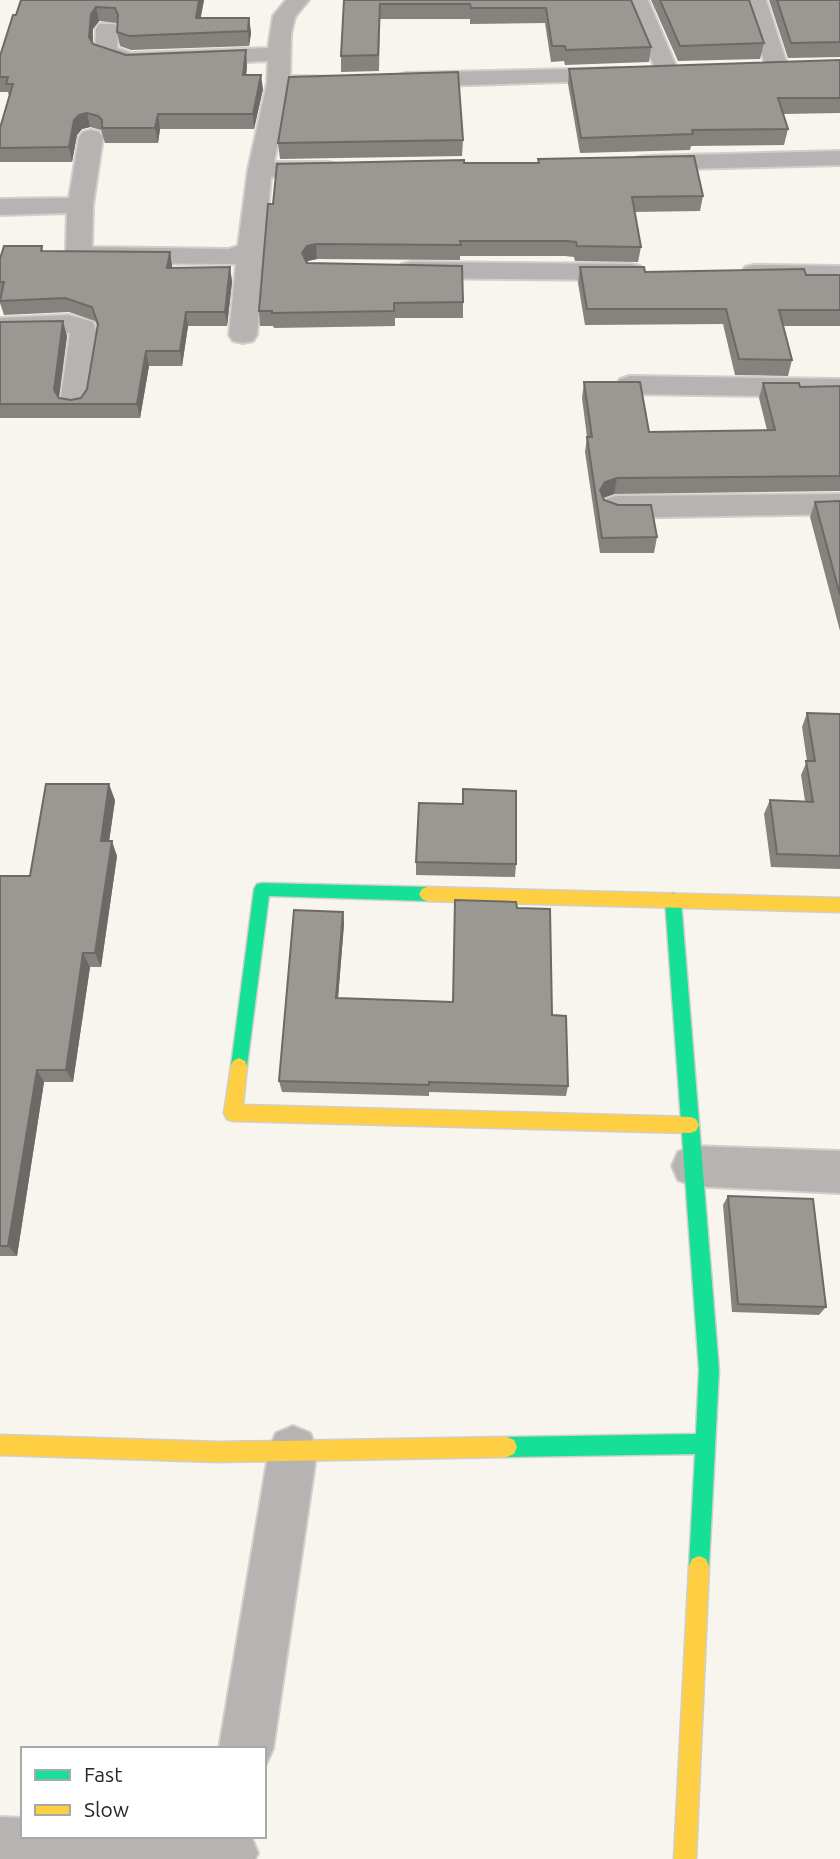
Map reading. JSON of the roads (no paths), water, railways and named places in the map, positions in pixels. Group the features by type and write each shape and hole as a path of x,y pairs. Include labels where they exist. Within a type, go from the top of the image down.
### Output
{"street":[{"path":"243,335 260,170 278,83 278,54 284,16 298,0"},
{"path":"637,0 668,73"},
{"path":"755,0 778,67"},
{"path":"107,29 106,52 129,60 278,54"},
{"path":"750,69 803,67"},
{"path":"390,80 695,72"},
{"path":"278,83 362,81"},
{"path":"91,137 80,205 79,251 93,255 233,257 250,250"},
{"path":"616,163 840,158"},
{"path":"260,170 355,169"},
{"path":"0,207 80,205"},
{"path":"387,270 662,272"},
{"path":"731,273 840,274"},
{"path":"0,326 69,323 83,328 85,338 74,402"},
{"path":"630,384 840,388"},
{"path":"615,507 840,504"},
{"path":"840,905 262,889 233,1113 691,1146 840,1172"},
{"path":"673,900 709,1370 685,1859"},
{"path":"0,1446 219,1452 705,1444"},
{"path":"246,1747 293,1450"},
{"path":"0,1844 231,1850"}]}
